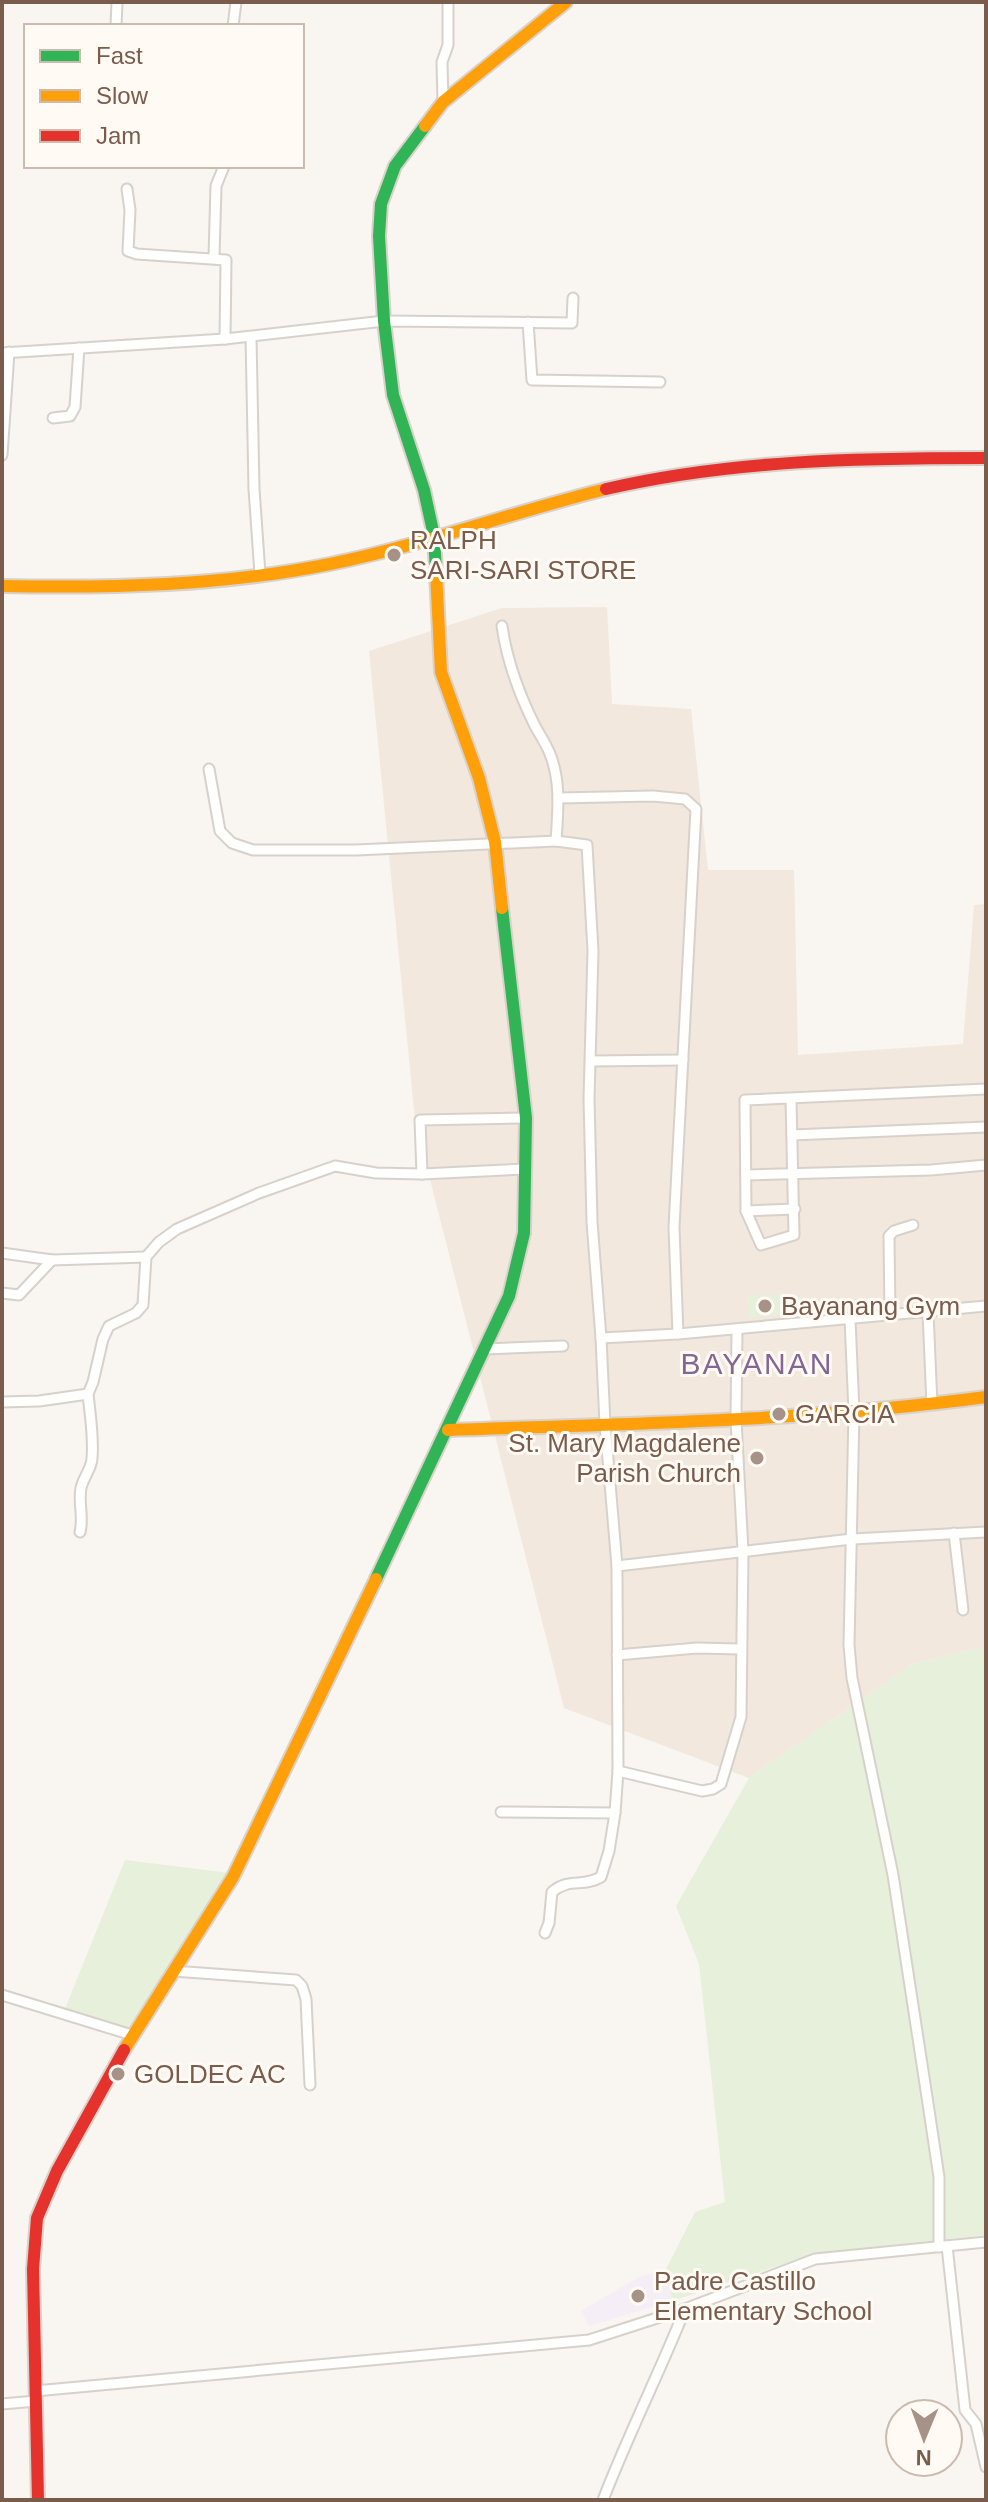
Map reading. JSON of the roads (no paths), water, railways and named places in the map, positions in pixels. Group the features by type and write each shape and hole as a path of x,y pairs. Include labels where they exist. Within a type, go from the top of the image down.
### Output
{"street":[{"path":"116,24 117,2"},
{"path":"233,24 236,2"},
{"path":"443,102 442,62 448,45 448,2"},
{"path":"38,2500 33,2269 37,2218 57,2171 132,2035 233,1877 509,1296 524,1233 526,1118 495,842 479,778 441,672 434,536 424,490 393,395 384,321 379,236 381,204 395,166 443,102 566,2"},
{"path":"214,257 216,186 223,168"},
{"path":"127,189 130,210 128,251 226,260 225,339"},
{"path":"2,455 6,352 251,337 384,321 572,323 573,298"},
{"path":"528,322 532,380 660,382"},
{"path":"251,337 254,489 260,574"},
{"path":"53,418 70,416 75,407 79,348"},
{"path":"2,586 80,589 157,586 260,574 374,554 601,490 722,468 844,458 986,458"},
{"path":"502,626 506,656 534,724 551,754 558,798 556,841"},
{"path":"209,769 220,831 232,843 253,850 356,850 556,841 587,845 593,951 592,1222 617,1566 618,1771 609,1851 601,1877 593,1882 562,1884 552,1892 545,1933"},
{"path":"558,798 653,796 685,799 696,809 674,1227 678,1334"},
{"path":"591,1061 683,1060"},
{"path":"791,1099 794,1235 761,1245 746,1211 745,1100 986,1089"},
{"path":"422,1174 420,1120 526,1118"},
{"path":"792,1135 986,1127"},
{"path":"746,1175 986,1165"},
{"path":"80,1532 81,1488 93,1461 88,1394 109,1326 136,1313 143,1305 146,1257 159,1242 177,1229 259,1193 335,1166 376,1173 422,1174 525,1169"},
{"path":"746,1211 795,1209"},
{"path":"890,1315 889,1236 894,1231 913,1225"},
{"path":"2,1253 52,1260 146,1257"},
{"path":"2,1293 19,1295 52,1260"},
{"path":"601,1338 986,1306"},
{"path":"928,1312 932,1405"},
{"path":"850,1319 854,1412 849,1645 852,1678 893,1875 939,2177 943,2246 965,2410 976,2424 986,2467"},
{"path":"618,1771 702,1791 721,1784 741,1717 743,1551 736,1420 737,1329"},
{"path":"485,1349 563,1346"},
{"path":"2,1402 39,1401 88,1394"},
{"path":"448,1430 736,1420 932,1405 986,1397"},
{"path":"617,1566 852,1539 986,1532"},
{"path":"954,1533 963,1610"},
{"path":"617,1655 697,1648 740,1649"},
{"path":"501,1812 615,1813"},
{"path":"173,1971 296,1980 302,1986 306,1999 310,2085"},
{"path":"2,1995 132,2035"},
{"path":"2,2404 36,2396 589,2340 685,2309 815,2259 986,2242"},
{"path":"603,2500 685,2309"}],"place":[{"name":"RALPH SARI-SARI STORE","path":"394,555"},
{"name":"Bayanang Gym","path":"765,1306"},
{"name":"GARCIA","path":"779,1414"},
{"name":"St. Mary Magdalene Parish Church","path":"757,1458"},
{"name":"GOLDEC AC","path":"118,2074"},
{"name":"Padre Castillo Elementary School","path":"638,2296"}],"district":[{"name":"BAYANAN","path":"757,1363"}]}
